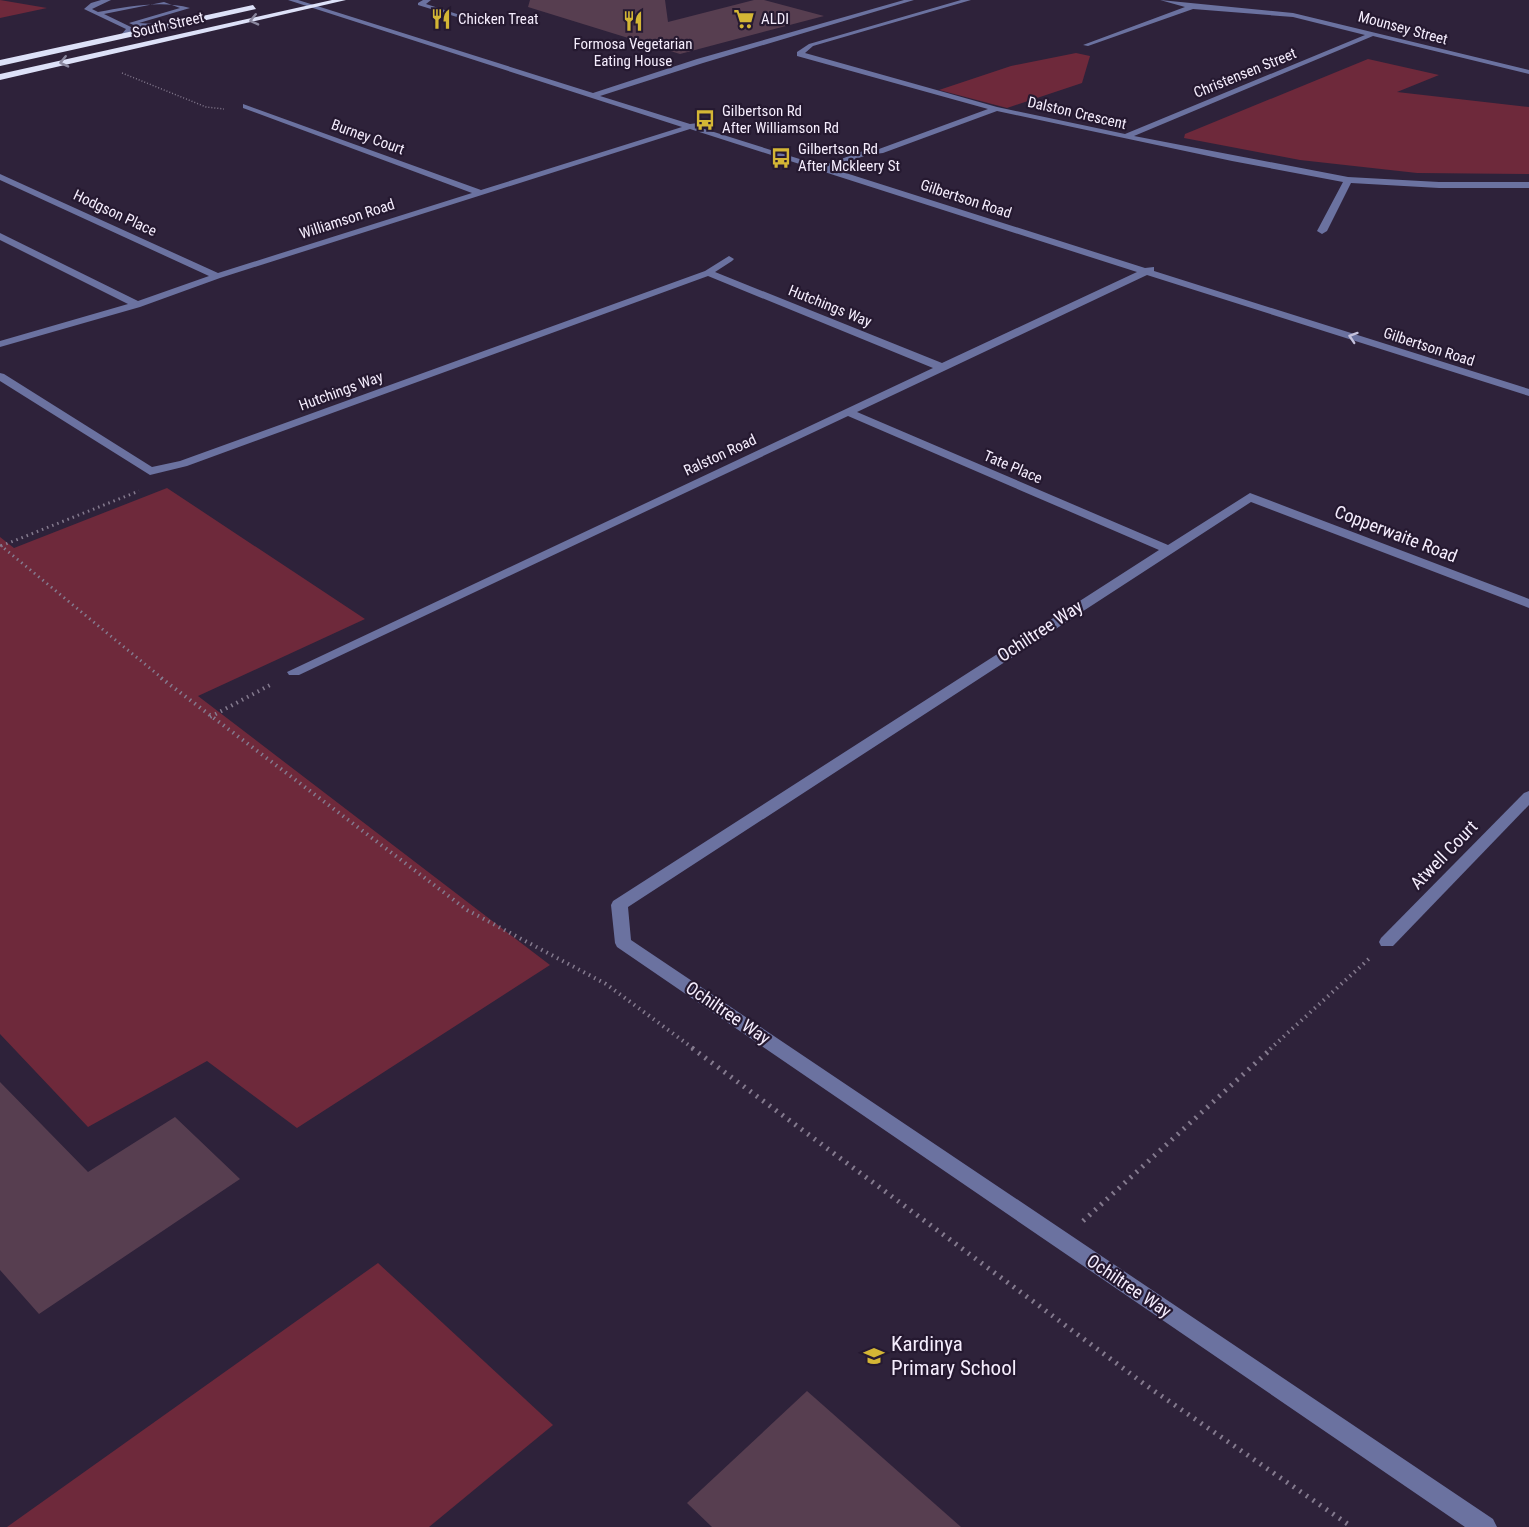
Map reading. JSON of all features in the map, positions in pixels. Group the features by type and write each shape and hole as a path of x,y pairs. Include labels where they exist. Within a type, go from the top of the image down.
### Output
{"highway":[{"name":"South Street","path":"0,77 311,7 325,1 342,0"},
{"name":"South Street","path":"0,63 261,5"}],"street":[{"path":"124,35 131,29 93,12 89,6 107,0 156,15"},
{"path":"93,12 140,0"},
{"path":"93,12 164,0 184,6"},
{"name":"Gilbertson Road","path":"291,0 823,168 845,167 1529,393"},
{"path":"428,0 420,4 485,24"},
{"path":"595,95 844,18 911,0"},
{"path":"803,52 811,45 968,0"},
{"name":"Mounsey Street","path":"1162,0 1192,7 1293,15 1529,72"},
{"name":"Gilbertson Road","path":"325,1 703,122 834,168 1529,383"},
{"path":"105,18 175,3"},
{"path":"113,21 184,6"},
{"path":"167,26 143,27 132,23 187,8 184,6"},
{"path":"1086,45 1192,7"},
{"name":"Christensen Street","path":"1124,137 1375,33"},
{"path":"766,42 784,47"},
{"name":"Dalston Crescent","path":"794,49 803,52 800,54 996,109 1124,137 1348,180 1439,185 1529,185"},
{"name":"Burney Court","path":"246,106 481,193"},
{"path":"834,168 866,153 879,152 996,109"},
{"name":"Williamson Road","path":"0,344 137,304 217,276 703,122"},
{"path":"845,167 877,156 879,152"},
{"name":"Hodgson Place","path":"0,177 217,276"},
{"path":"1322,231 1348,180"},
{"path":"1518,186 1529,191"},
{"path":"0,236 137,304"},
{"name":"Hutchings Way","path":"0,376 150,471 183,464 708,273 729,259"},
{"name":"Ralston Road","path":"294,672 1153,268"},
{"name":"Hutchings Way","path":"708,273 941,366"},
{"name":"Tate Place","path":"848,412 1167,549"},
{"name":"Ochiltree Way","path":"1250,497 619,905 623,943 1485,1527"},
{"name":"Copperwaite Road","path":"1250,497 1529,604"},
{"name":"Atwell Court","path":"1387,942 1529,796"}],"path":[{"path":"114,70 206,107 228,109 246,106"},
{"path":"164,468 142,490 0,545 210,717 467,910 606,984 1138,1379 1352,1527"},
{"path":"210,717 294,672"},
{"path":"1062,1241 1387,942"}],"shaded area":[{"path":"0,0 47,8 0,18"},
{"path":"1076,53 1090,56 1082,83 1007,108 939,90 1011,66"},
{"path":"1368,59 1439,75 1397,92 1529,107 1529,174 1417,173 1300,160 1184,138 1185,134"},
{"path":"167,488 365,619 198,696 550,965 297,1128 207,1061 88,1127 0,1034 0,537 14,548"},
{"path":"378,1263 553,1425 429,1527 7,1527"}],"building":[{"path":"530,0 665,0 668,22 754,0 764,0 824,16 680,54 528,7"},
{"path":"0,1082 88,1172 175,1117 240,1179 39,1314 0,1270"},
{"path":"807,1391 961,1527 712,1527 687,1503"}],"place":[{"name":"Chicken Treat","path":"441,19"},
{"name":"ALDI","path":"744,19"},
{"name":"Formosa Vegetarian Eating House","path":"633,21"},
{"name":"Gilbertson Rd After Williamson Rd","path":"705,120"},
{"name":"Gilbertson Rd After Mckleery St","path":"781,158"},
{"name":"Kardinya Primary School","path":"874,1356"}]}
